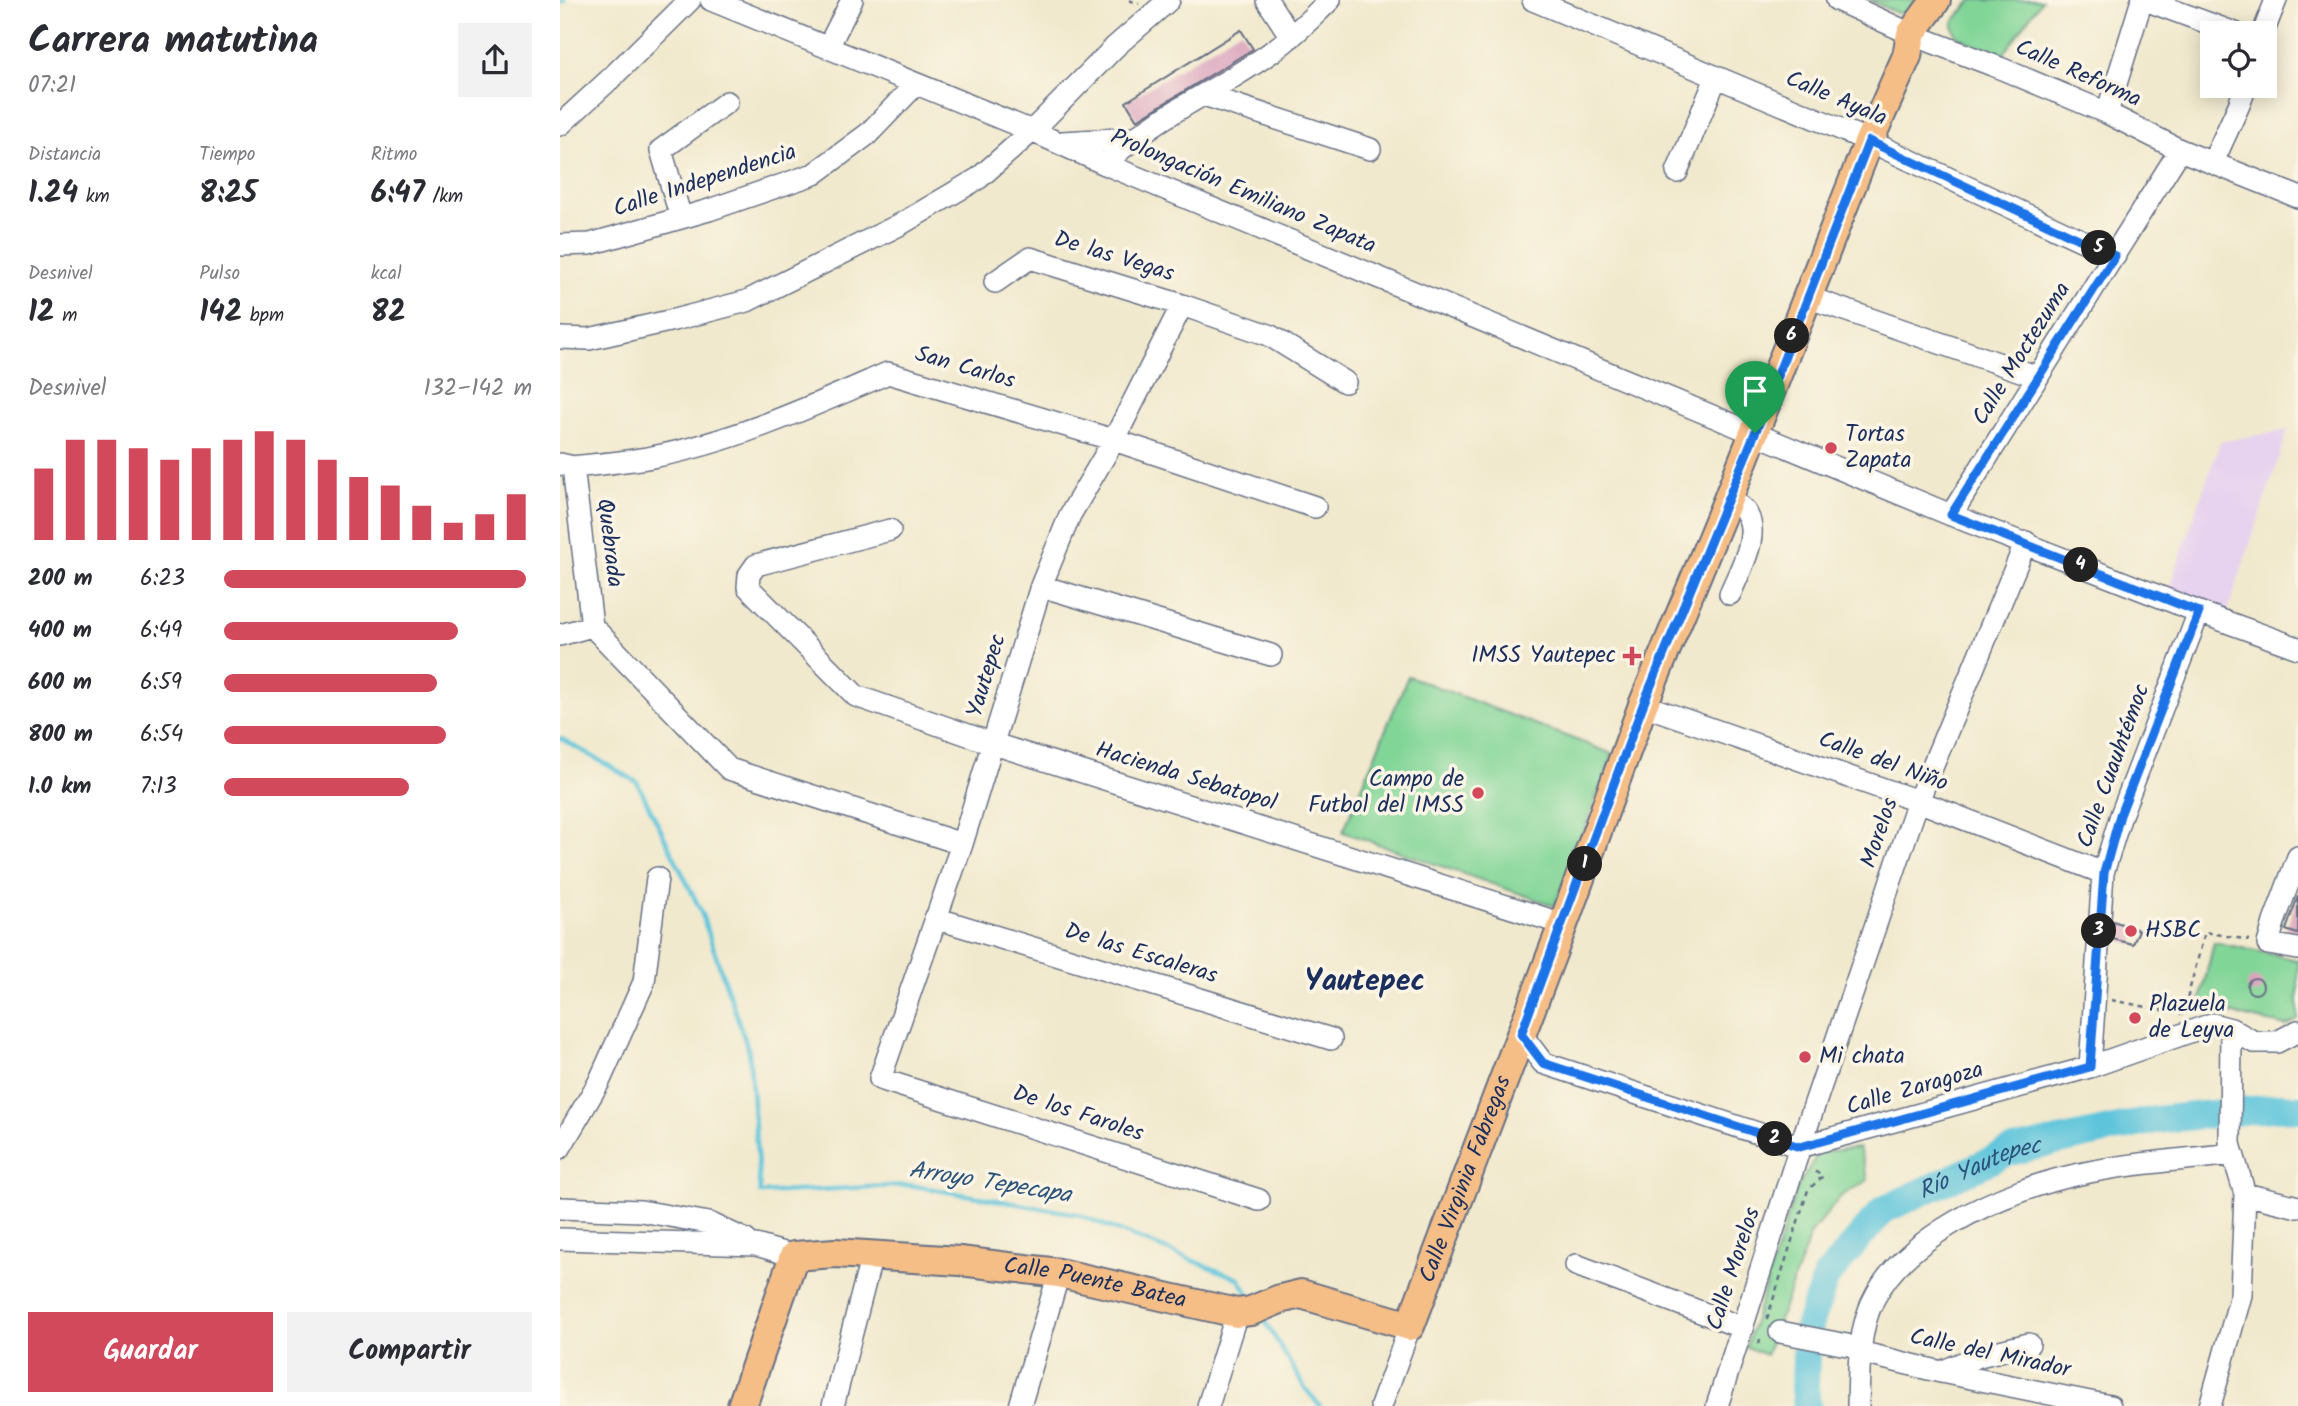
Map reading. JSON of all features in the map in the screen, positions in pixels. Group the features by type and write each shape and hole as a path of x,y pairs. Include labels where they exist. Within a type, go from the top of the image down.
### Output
{"main road":[{"path":"1915,44 1936,0"},
{"path":"1915,44 1955,0"},
{"name":"Calle Virginia Fabregas","path":"1410,1326 1643,705 1755,433 1869,141 1915,44"},
{"name":"Calle Puente Batea","path":"790,1266 835,1252 960,1261 1059,1273 1244,1312"},
{"path":"742,1406 790,1266"},
{"path":"1244,1312 1301,1294 1410,1326"}],"street":[{"path":"560,125 690,0"},
{"name":"Prolongación Emiliano Zapata","path":"711,0 1032,131 1105,164 1951,515 2298,648"},
{"path":"828,47 852,0"},
{"path":"560,338 589,339 747,301 901,223 979,178 1032,131 1116,46 1169,0"},
{"path":"1267,0 1291,37"},
{"path":"1105,164 1133,138 1269,54 1330,0"},
{"name":"Calle Ayala","path":"1533,0 1869,141 2115,256"},
{"name":"Calle Reforma","path":"1837,0 1915,44 2000,68 2107,113 2180,150 2298,197"},
{"path":"2107,113 2143,0 2202,21"},
{"path":"2268,21 2276,0"},
{"path":"1677,172 1716,78"},
{"name":"Calle Independencia","path":"560,245 590,244 681,218 814,174 868,134 916,84"},
{"path":"1204,95 1370,149"},
{"path":"2213,162 2242,98"},
{"path":"681,218 661,150 727,102"},
{"path":"1057,142 1133,138"},
{"name":"Calle Moctezuma","path":"1951,515 2180,150"},
{"name":"De las Vegas","path":"995,282 1030,258 1182,305"},
{"path":"1807,298 2038,377"},
{"path":"1182,305 1269,335 1345,382"},
{"name":"Yautepec","path":"880,1079 962,844 1041,586 1070,515 1115,440 1182,305"},
{"name":"San Carlos","path":"566,465 653,457 732,436 888,373 1115,440 1315,507"},
{"name":"Quebrada","path":"566,465 592,626"},
{"path":"1728,499 1742,508 1750,520 1751,541 1730,594"},
{"name":"Hacienda Sebatopol","path":"890,530 755,565 749,575 748,587 856,696 994,744 1563,924"},
{"name":"Morelos","path":"1798,1154 1918,801 2026,542"},
{"path":"1041,586 1270,654"},
{"name":"Calle Cuauhtémoc","path":"2090,1067 2104,873 2120,815 2199,612"},
{"path":"560,635 592,626 729,769 962,844"},
{"name":"Calle del Niño","path":"1643,705 1918,801 2104,873"},
{"path":"2298,856 2268,944 2298,949"},
{"path":"560,1148 599,1082 644,982 657,878"},
{"name":"De las Escaleras","path":"935,918 1331,1039"},
{"name":"Calle Zaragoza","path":"1798,1154 2090,1067 2212,1024 2231,1029 2254,1042 2277,1042 2298,1031"},
{"path":"2210,1406 2241,1295 2245,1194 2232,1149 2229,1107 2231,1029"},
{"path":"1521,1034 1543,1063"},
{"path":"1507,1067 1543,1063 1798,1154"},
{"name":"De los Faroles","path":"880,1079 1259,1200"},
{"path":"1858,1406 1853,1348 1867,1314 1890,1272 1936,1232 2018,1191 2080,1174 2232,1149"},
{"name":"Calle Morelos","path":"1717,1406 1798,1154"},
{"path":"2245,1194 2298,1207"},
{"path":"560,1208 641,1211 709,1223 756,1245 790,1266"},
{"path":"560,1238 756,1245"},
{"path":"833,1406 873,1255"},
{"path":"1576,1265 1743,1328"},
{"path":"1020,1406 1059,1273"},
{"path":"1208,1406 1244,1312"},
{"path":"1381,1406 1410,1326"},
{"name":"Calle del Mirador","path":"1780,1332 1941,1372 2110,1406"},
{"path":"1941,1372 1979,1356 2029,1344"}],"path":[{"path":"2094,996 2183,1014 2205,932 2268,944"},
{"path":"1759,1344 1808,1191 1823,1176 1798,1154"}],"shaded area":[{"path":"2288,430 2225,619 2166,597 2220,442"}],"green space":[{"path":"1869,0 1936,0 1916,14 1897,13"},
{"path":"1972,0 2042,0 2000,59 1957,36 1953,22"},
{"name":"Campo de Futbol del IMSS","path":"1408,676 1613,754 1555,906 1343,832"},
{"path":"2214,942 2298,960 2298,1020 2286,1026 2199,1006"},
{"path":"1859,1148 1868,1180 1841,1196 1811,1233 1766,1355 1746,1347 1797,1188 1819,1152"}],"building":[{"path":"1241,30 1253,49 1137,120 1126,102"},
{"path":"2298,896 2298,934 2286,930"},
{"path":"2113,921 2139,930 2133,944 2112,939"},
{"path":"2255,978 2261,980 2261,992 2255,994 2249,992 2247,986 2249,980"}],"waterway":[{"name":"Arroyo Tepecapa","path":"560,3 564,0"},
{"name":"Arroyo Tepecapa","path":"560,738 637,782 700,909 749,1052 760,1193 909,1185 1077,1214 1239,1279 1252,1300"},
{"name":"Río Yautepec","path":"1807,1406 1807,1331 1826,1277 1883,1210 2009,1152 2155,1120 2282,1107 2298,1109"},
{"name":"Arroyo Tepecapa","path":"1262,1316 1305,1388 1320,1406"}],"place":[{"name":"Tortas Zapata","path":"1831,448"},
{"name":"IMSS Yautepec","path":"1632,656"},
{"name":"Campo de Futbol del IMSS","path":"1478,793"},
{"name":"HSBC","path":"2131,931"},
{"name":"Plazuela de Leyva","path":"2135,1018"},
{"name":"Mi chata","path":"1805,1057"}],"district":[{"name":"Yautepec","path":"1365,982"}],"route":[{"path":"1869,141 2115,256 1951,515 2026,542 2199,612 2120,815 2104,873 2090,1067 1800,1147 1543,1063 1521,1034 1643,705 1755,433 1869,141"}]}
